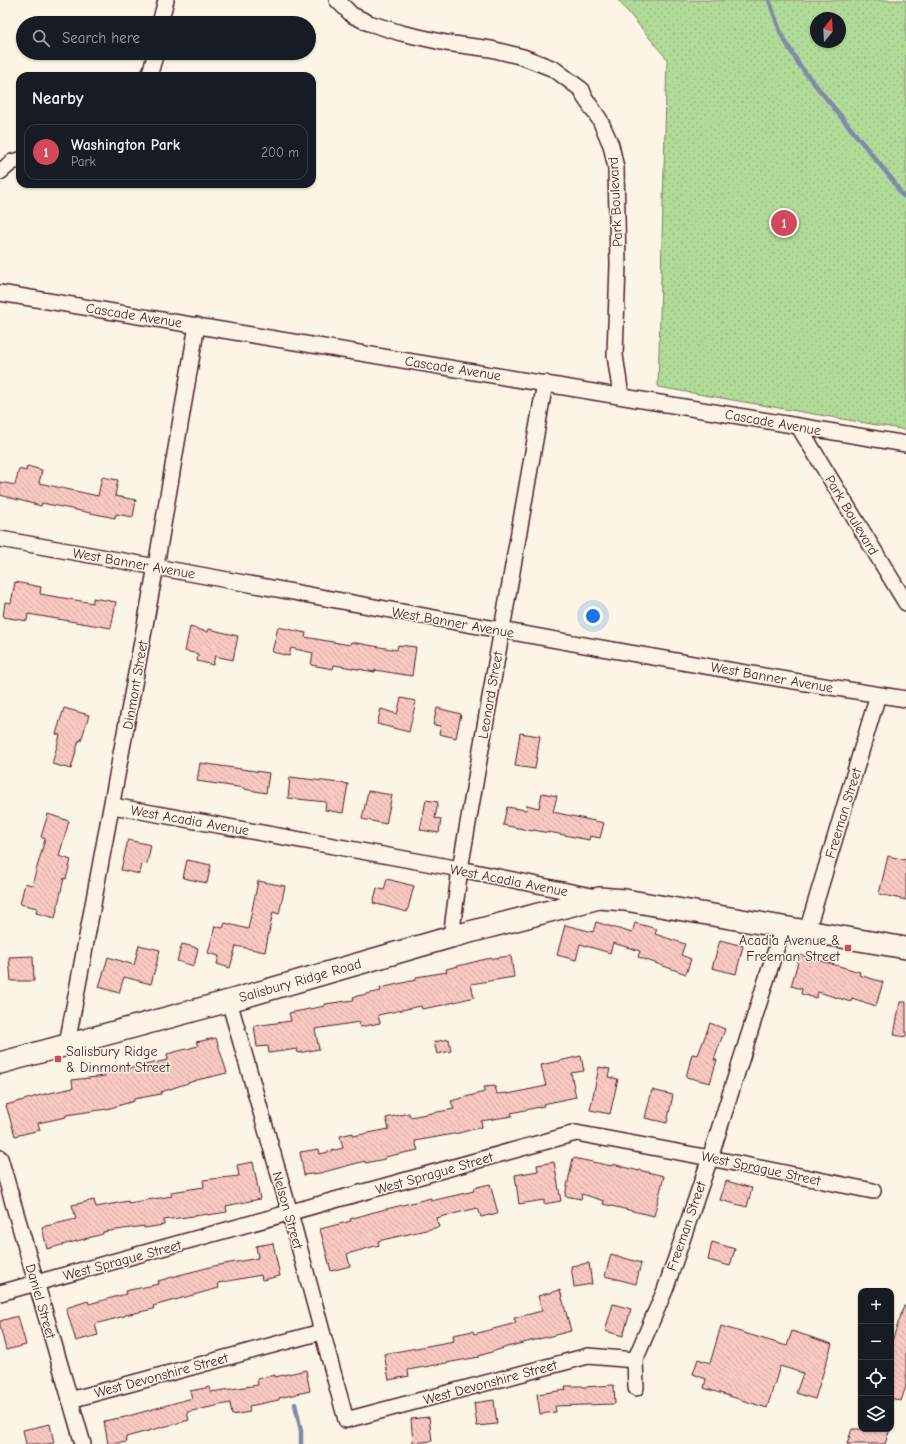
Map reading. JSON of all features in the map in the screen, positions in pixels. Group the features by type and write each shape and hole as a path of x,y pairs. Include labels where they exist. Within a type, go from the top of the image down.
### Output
{"street":[{"path":"162,16 166,0"},
{"name":"Park Boulevard","path":"337,0 352,15 369,24 446,43 491,49 523,57 554,69 582,90 585,98 600,120 611,145 616,168 618,264 615,355 621,396"},
{"path":"150,72 154,60"},
{"path":"0,172 12,162 16,161"},
{"name":"Cascade Avenue","path":"0,293 906,444"},
{"name":"Dinmont Street","path":"67,1044 113,806 198,325"},
{"name":"Leonard Street","path":"451,937 460,869 545,383"},
{"name":"Park Boulevard","path":"799,427 906,603"},
{"name":"West Banner Avenue","path":"0,539 156,566 501,631 906,699"},
{"name":"Freeman Street","path":"807,931 878,695"},
{"name":"West Acadia Avenue","path":"113,806 460,869 599,898 632,902 906,948"},
{"name":"Salisbury Ridge Road","path":"0,1063 229,1001 451,937 599,898"},
{"name":"Freeman Street","path":"636,1388 636,1360 665,1290 710,1158 784,927"},
{"name":"Nelson Street","path":"229,1001 290,1213 346,1420"},
{"name":"West Sprague Street","path":"0,1294 576,1133 710,1158 872,1191"},
{"name":"Daniel Street","path":"0,1158 83,1444"},
{"name":"West Devonshire Street","path":"70,1400 322,1332"},
{"name":"West Devonshire Street","path":"346,1420 588,1356 636,1360"}],"green space":[{"path":"618,0 906,0 906,430 658,387 667,59"}],"building":[{"path":"27,466 42,470 39,483 98,496 102,477 118,480 115,496 136,500 133,517 116,514 115,518 42,503 41,506 0,495 0,482 15,485 19,469 26,471"},
{"path":"15,582 41,587 40,594 93,603 93,598 116,602 111,628 28,614 27,621 3,617 5,602 11,603"},
{"path":"190,627 208,632 209,629 238,636 233,660 215,656 213,665 197,661 198,654 185,651"},
{"path":"278,627 306,633 305,637 350,645 351,642 397,650 398,645 416,647 412,676 375,670 375,672 334,665 333,669 311,665 313,653 291,648 289,656 272,652"},
{"path":"401,698 416,701 409,732 377,724 381,709 397,714"},
{"path":"64,708 89,715 81,741 79,740 71,769 52,764 60,735 56,734"},
{"path":"437,708 461,714 456,738 439,734 441,726 433,725"},
{"path":"520,733 540,736 535,769 515,766"},
{"path":"200,763 269,773 266,793 197,781"},
{"path":"290,777 348,784 343,813 325,810 326,802 288,798"},
{"path":"368,791 392,795 386,824 362,819"},
{"path":"542,793 557,796 553,812 604,823 600,838 590,836 589,840 503,825 507,807 526,810 527,805 539,808"},
{"path":"426,800 438,802 435,818 441,819 439,833 420,830"},
{"path":"48,814 69,821 59,856 71,860 66,879 64,878 55,918 36,913 37,908 20,904 25,883 32,885 45,839 41,837"},
{"path":"128,840 151,845 147,864 142,863 140,874 121,870"},
{"path":"888,856 906,860 906,900 879,894"},
{"path":"187,860 211,865 207,883 183,878"},
{"path":"387,879 414,886 407,912 373,903 377,888 384,890"},
{"path":"258,881 285,886 279,914 273,912 265,952 236,946 230,968 217,964 219,956 208,953 215,926 223,928 225,923 248,929"},
{"path":"596,922 632,933 635,923 657,929 655,934 685,944 681,955 691,959 686,974 638,957 640,951 613,943 610,953 580,944 576,960 557,955 565,925 593,932"},
{"path":"720,940 743,946 736,974 712,968"},
{"path":"182,944 198,948 194,966 177,961"},
{"path":"139,945 160,950 151,984 124,977 119,993 99,987 108,957 134,965"},
{"path":"800,955 860,972 859,975 883,982 876,1006 852,998 851,1002 818,992 816,998 801,994 802,989 791,986"},
{"path":"33,956 34,981 11,981 9,957"},
{"path":"511,956 514,977 471,984 474,997 422,1009 421,1006 378,1015 380,1023 360,1027 359,1022 315,1029 319,1049 298,1053 297,1049 269,1053 268,1046 257,1047 254,1026 291,1021 289,1013 325,1006 325,1004 354,1000 353,997 381,991 380,988 416,980 416,977 447,972 446,969 486,959"},
{"path":"900,1002 906,1002 906,1037 894,1035"},
{"path":"710,1023 725,1029 714,1060 717,1060 710,1083 686,1077 692,1054 698,1055"},
{"path":"216,1038 227,1073 197,1080 161,1092 161,1094 134,1099 134,1101 107,1109 66,1115 66,1117 38,1123 40,1130 15,1136 6,1105 73,1088 72,1080 105,1076 104,1073 124,1067 125,1069 168,1060 167,1054 198,1046 196,1042"},
{"path":"449,1039 451,1051 437,1054 434,1042"},
{"path":"581,1056 584,1071 571,1073 576,1097 511,1113 512,1116 481,1121 482,1127 415,1141 418,1150 385,1157 385,1159 365,1163 365,1161 320,1173 304,1175 300,1152 319,1149 320,1154 343,1148 340,1136 353,1133 353,1136 389,1129 386,1118 409,1113 410,1117 454,1109 451,1101 484,1092 484,1087 495,1086 497,1094 508,1094 546,1086 541,1065"},
{"path":"599,1067 610,1069 608,1077 618,1079 610,1114 590,1110"},
{"path":"652,1090 673,1095 667,1123 645,1118"},
{"path":"573,1158 612,1166 613,1164 664,1176 654,1216 603,1204 604,1201 582,1194 581,1199 565,1196"},
{"path":"253,1162 260,1199 226,1206 227,1212 164,1220 164,1225 144,1228 144,1226 103,1232 103,1234 47,1249 42,1227 76,1219 72,1205 94,1200 96,1207 128,1201 128,1203 172,1196 171,1192 204,1187 203,1180 239,1176 237,1165"},
{"path":"554,1162 561,1201 544,1204 544,1200 519,1204 515,1175 538,1171 537,1165"},
{"path":"726,1181 752,1188 747,1207 720,1200"},
{"path":"490,1184 498,1213 481,1217 478,1208 436,1218 439,1227 378,1241 379,1245 347,1254 350,1266 331,1271 320,1229 351,1221 350,1219 374,1212 431,1198 431,1201 474,1191 473,1188"},
{"path":"712,1242 735,1249 730,1266 708,1260"},
{"path":"273,1243 280,1276 262,1280 261,1275 218,1283 219,1288 153,1306 154,1309 125,1315 95,1324 98,1335 76,1341 66,1308 88,1301 89,1304 126,1294 125,1291 159,1284 158,1281 183,1274 214,1266 258,1258 256,1246"},
{"path":"611,1254 641,1263 636,1284 605,1276"},
{"path":"589,1263 592,1284 574,1287 571,1266"},
{"path":"560,1290 571,1331 507,1347 479,1357 408,1370 409,1376 389,1380 384,1354 454,1341 453,1335 473,1331 474,1334 516,1323 514,1318 542,1311 538,1296"},
{"path":"613,1304 631,1309 623,1336 605,1331"},
{"path":"904,1306 906,1306 906,1386 901,1401 894,1399 894,1335"},
{"path":"18,1316 26,1345 6,1350 0,1321"},
{"path":"721,1326 787,1346 792,1331 832,1344 815,1399 796,1393 803,1373 780,1366 767,1408 704,1388 706,1379 693,1374 698,1359 710,1363"},
{"path":"306,1370 310,1391 279,1398 279,1400 249,1406 250,1412 232,1415 230,1403 187,1412 189,1420 126,1437 127,1442 108,1444 104,1421 125,1417 192,1398 190,1391 210,1387 211,1392 258,1385 257,1379 275,1375 275,1377"},
{"path":"614,1385 615,1404 555,1406 556,1412 540,1414 537,1394 566,1390 565,1386 583,1387"},
{"path":"494,1400 497,1424 477,1426 474,1403"},
{"path":"429,1417 432,1441 413,1443 411,1419"},
{"path":"50,1424 54,1443 26,1444 23,1430"},
{"path":"852,1429 858,1429 858,1432 889,1432 885,1444 847,1444"}],"waterway":[{"path":"769,0 781,34 800,66 894,182 901,194 906,197"},
{"path":"295,1404 301,1431 301,1444"}],"place":[{"name":"Washington Park","path":"784,223"},
{"name":"Acadia Avenue & Freeman Street","path":"848,948"},
{"name":"Salisbury Ridge & Dinmont Street","path":"58,1059"}]}
